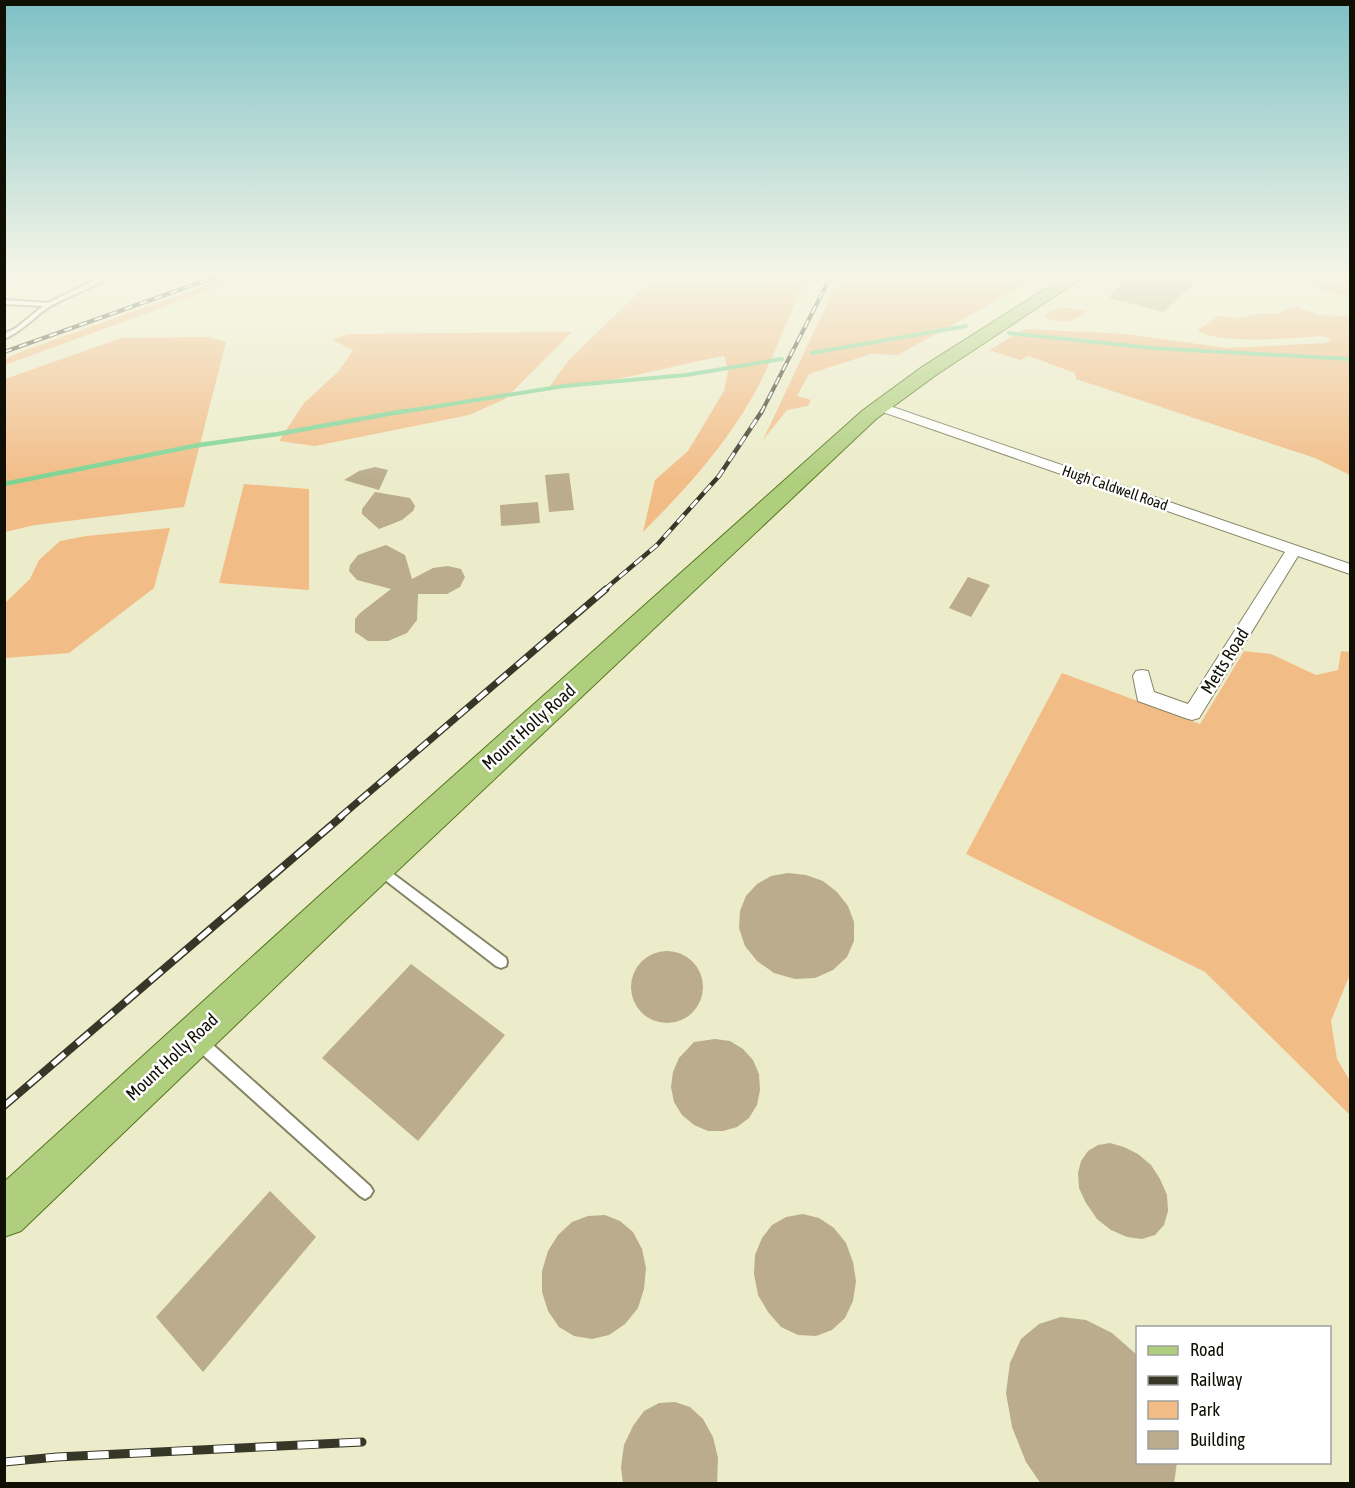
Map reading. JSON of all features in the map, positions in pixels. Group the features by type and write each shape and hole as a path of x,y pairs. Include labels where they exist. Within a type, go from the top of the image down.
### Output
{"main road":[{"name":"Mount Holly Road","path":"4,1214 377,867 626,640 797,479 880,407 972,343"}],"street":[{"name":"Hugh Caldwell Road","path":"880,407 1350,569"},
{"name":"Metts Road","path":"1142,676 1144,696 1192,713 1295,549"}],"lane":[{"path":"377,867 501,962"},
{"path":"194,1037 365,1191"}],"green space":[{"path":"44,343 64,343 5,365 5,359"},
{"path":"106,343 226,343 184,507 35,525 5,532 5,379"},
{"path":"339,343 561,343 505,399 469,415 315,446 279,441 304,403 339,371 353,350"},
{"path":"586,343 778,343 762,379 724,441 677,497 643,532 655,480 688,451 724,391 728,371 724,356 594,383 550,386 568,361"},
{"path":"808,343 919,343 898,355 871,354 809,374 797,396 811,400 808,406 787,410 763,440"},
{"path":"1000,343 1194,343 1228,348 1350,343 1350,475 1315,458 1076,379 1075,373 1029,356 1020,360 989,350"},
{"path":"244,484 309,489 309,590 219,583"},
{"path":"170,528 154,588 69,653 5,658 5,603 30,579 39,560 60,541 86,536"},
{"path":"1244,651 1271,654 1316,675 1338,670 1341,651 1350,652 1350,974 1331,1021 1337,1059 1350,1081 1350,1115 1205,972 966,854 1062,673 1200,724"}],"building":[{"path":"375,467 388,470 379,490 344,480 359,471"},
{"path":"569,473 574,510 549,512 545,475"},
{"path":"375,492 410,498 415,506 413,511 402,520 379,529 362,514 362,509"},
{"path":"538,502 540,523 501,526 500,505"},
{"path":"386,545 405,555 412,579 433,568 448,566 461,569 465,577 460,587 447,594 418,594 417,620 407,633 388,641 368,641 355,632 355,619 391,589 357,580 349,571 350,565 358,555"},
{"path":"968,577 990,585 971,617 949,608"},
{"path":"788,873 806,875 823,881 837,892 848,906 854,922 854,941 847,957 833,970 815,978 795,979 774,973 757,961 745,946 739,928 740,911 746,896 757,884 771,876"},
{"path":"674,951 693,961 701,973 703,987 701,1001 693,1013 681,1021 660,1023 641,1013 633,1001 631,980 641,961 653,953"},
{"path":"411,964 505,1035 418,1141 322,1058"},
{"path":"715,1039 730,1041 743,1049 753,1060 759,1074 760,1090 757,1105 749,1118 737,1127 723,1131 708,1131 694,1125 682,1115 674,1102 671,1087 673,1072 679,1058 694,1042"},
{"path":"1110,1143 1138,1154 1151,1165 1160,1179 1167,1195 1168,1211 1164,1225 1155,1235 1142,1239 1127,1237 1111,1230 1097,1219 1086,1203 1079,1188 1078,1173 1081,1161 1088,1151 1098,1145"},
{"path":"270,1191 316,1237 203,1372 156,1317"},
{"path":"803,1214 819,1218 834,1228 846,1243 853,1262 856,1281 853,1301 845,1318 832,1330 816,1336 798,1335 781,1327 768,1312 758,1295 754,1274 755,1255 762,1238 772,1225 786,1217"},
{"path":"605,1215 620,1221 633,1232 642,1249 646,1268 644,1289 638,1308 625,1324 609,1335 592,1339 574,1336 559,1327 548,1311 542,1292 542,1271 548,1251 558,1235 572,1222 588,1216"},
{"path":"1061,1317 1086,1320 1112,1333 1136,1354 1136,1464 1177,1464 1174,1484 1041,1484 1026,1462 1012,1427 1006,1393 1010,1363 1021,1339 1039,1324"},
{"path":"675,1402 690,1407 703,1419 713,1437 718,1458 717,1484 623,1484 621,1467 624,1445 633,1426 644,1411 659,1403"}],"waterway":[{"path":"812,353 867,343"},
{"path":"1109,343 1350,359"},
{"path":"395,413 564,386 686,375 782,359"},
{"path":"4,484 199,445 278,434 404,411"}],"railway":[{"path":"4,352 28,343"},
{"path":"761,413 797,343"},
{"path":"604,590 657,545 719,476 762,411"},
{"path":"339,818 606,589"},
{"path":"4,1106 341,817"},
{"path":"4,1462 57,1457 362,1442"}]}
